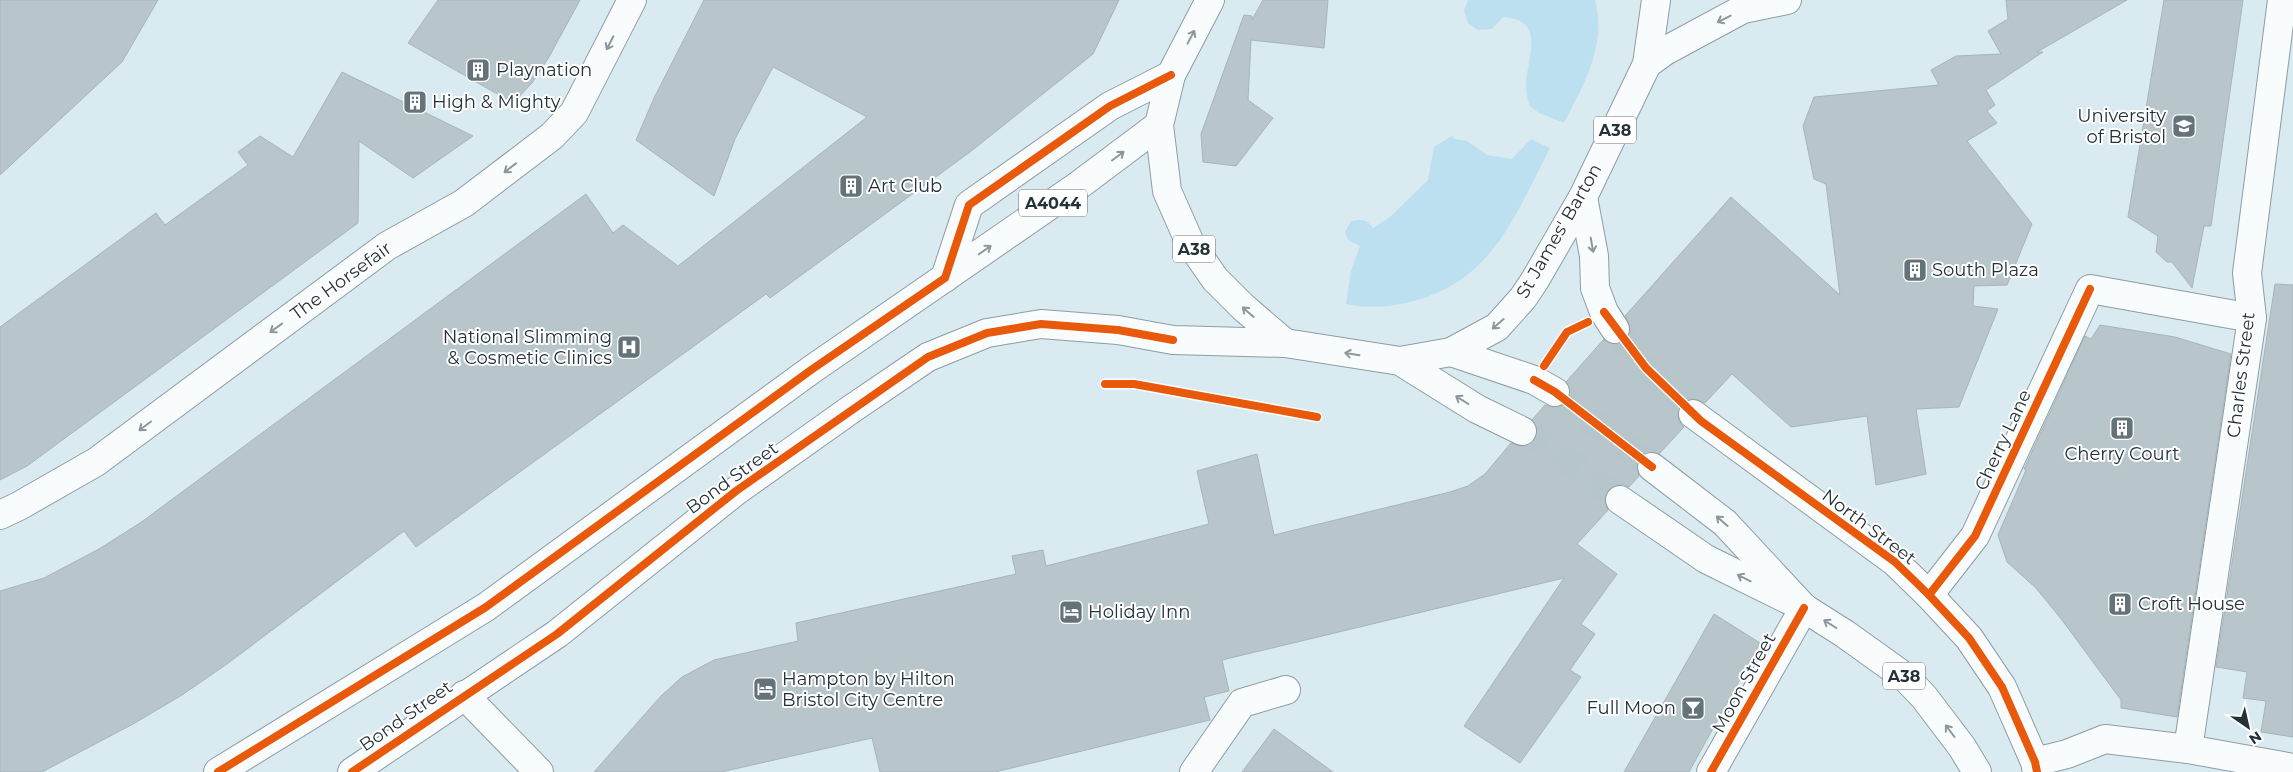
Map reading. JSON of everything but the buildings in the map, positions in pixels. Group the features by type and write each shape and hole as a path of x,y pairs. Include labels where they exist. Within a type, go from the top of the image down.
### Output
{"main road":[{"name":"The Horsefair","path":"0,515 96,462 387,246 464,203 552,136 574,113 632,0"},
{"name":"A38","path":"1210,0 1171,75 1159,125 1168,191 1190,243 1222,286 1243,308 1285,343"},
{"name":"St James' Barton","path":"1285,343 1400,362 1450,352 1496,327 1523,298 1583,197 1647,64 1656,0"},
{"path":"1647,64 1666,50 1743,9 1787,0"},
{"name":"Charles Street","path":"2188,749 2252,318 2247,274 2282,0"},
{"path":"945,278 969,205 1110,106 1171,75"},
{"name":"A4044","path":"218,772 486,607 811,370 1079,185 1159,125"},
{"path":"1583,197 1594,256 1595,288 1604,312 1614,329"},
{"name":"Cherry Lane","path":"1929,595 1975,536 2090,289 2252,318"},
{"name":"Bond Street","path":"352,772 557,634 736,491 928,357 987,333 1041,324 1118,330 1173,340 1285,343"},
{"name":"A38","path":"1450,352 1534,380 1555,392"},
{"name":"A38","path":"1400,362 1476,409 1522,431"},
{"name":"North Street","path":"1693,414 1896,562 1929,595 1969,638 2002,687 2036,767"},
{"name":"A38","path":"1652,467 1725,523 1804,608"},
{"name":"A38","path":"1620,500 1706,559 1804,608 1905,677 1962,747 1977,772"},
{"name":"Moon Street","path":"1711,772 1804,608"},
{"path":"1194,772 1242,703 1286,690"},
{"path":"464,695 539,772"},
{"path":"2036,767 2105,739 2188,749 2293,768"}],"shaded area":[{"path":"1468,0 1595,0 1598,33 1592,64 1564,123 1539,113 1530,106 1526,87 1531,43 1530,33 1526,25 1517,20 1503,17 1492,29 1478,30 1468,23 1464,10"},
{"path":"1452,136 1455,139 1467,141 1487,155 1512,159 1531,139 1550,148 1513,220 1499,241 1483,261 1464,277 1441,291 1414,301 1372,307 1346,304 1351,271 1360,246 1348,240 1345,232 1351,221 1364,220 1373,228 1390,217 1428,180 1434,147"}],"tunnel":[{"path":"1615,329 1646,368 1693,414"},
{"path":"1555,392 1652,467"},
{"path":"1522,431 1547,445 1620,500"}],"cycle path":[{"path":"218,772 486,607 811,370 945,278 969,205 1110,106 1171,75"},
{"path":"1929,595 1975,536 2090,289"},
{"path":"1604,312 1646,368 1701,421 1895,562 1929,595 1969,638 2002,687 2035,762 2037,772"},
{"path":"1544,366 1567,332 1588,322"},
{"path":"352,772 557,634 736,491 928,357 987,333 1041,324 1118,330 1173,340"},
{"path":"1534,380 1555,392 1652,467"},
{"path":"1105,384 1134,384 1317,417"},
{"path":"1711,772 1804,608"}],"place":[{"name":"Playnation","path":"478,70"},
{"name":"High & Mighty","path":"415,102"},
{"name":"University of Bristol","path":"2184,126"},
{"name":"Art Club","path":"851,186"},
{"name":"South Plaza","path":"1915,270"},
{"name":"National Slimming & Cosmetic Clinics","path":"629,347"},
{"name":"Cherry Court","path":"2122,428"},
{"name":"Croft House","path":"2120,604"},
{"name":"Holiday Inn","path":"1071,612"},
{"name":"Hampton by Hilton Bristol City Centre","path":"765,689"},
{"name":"Full Moon","path":"1693,708"}]}
